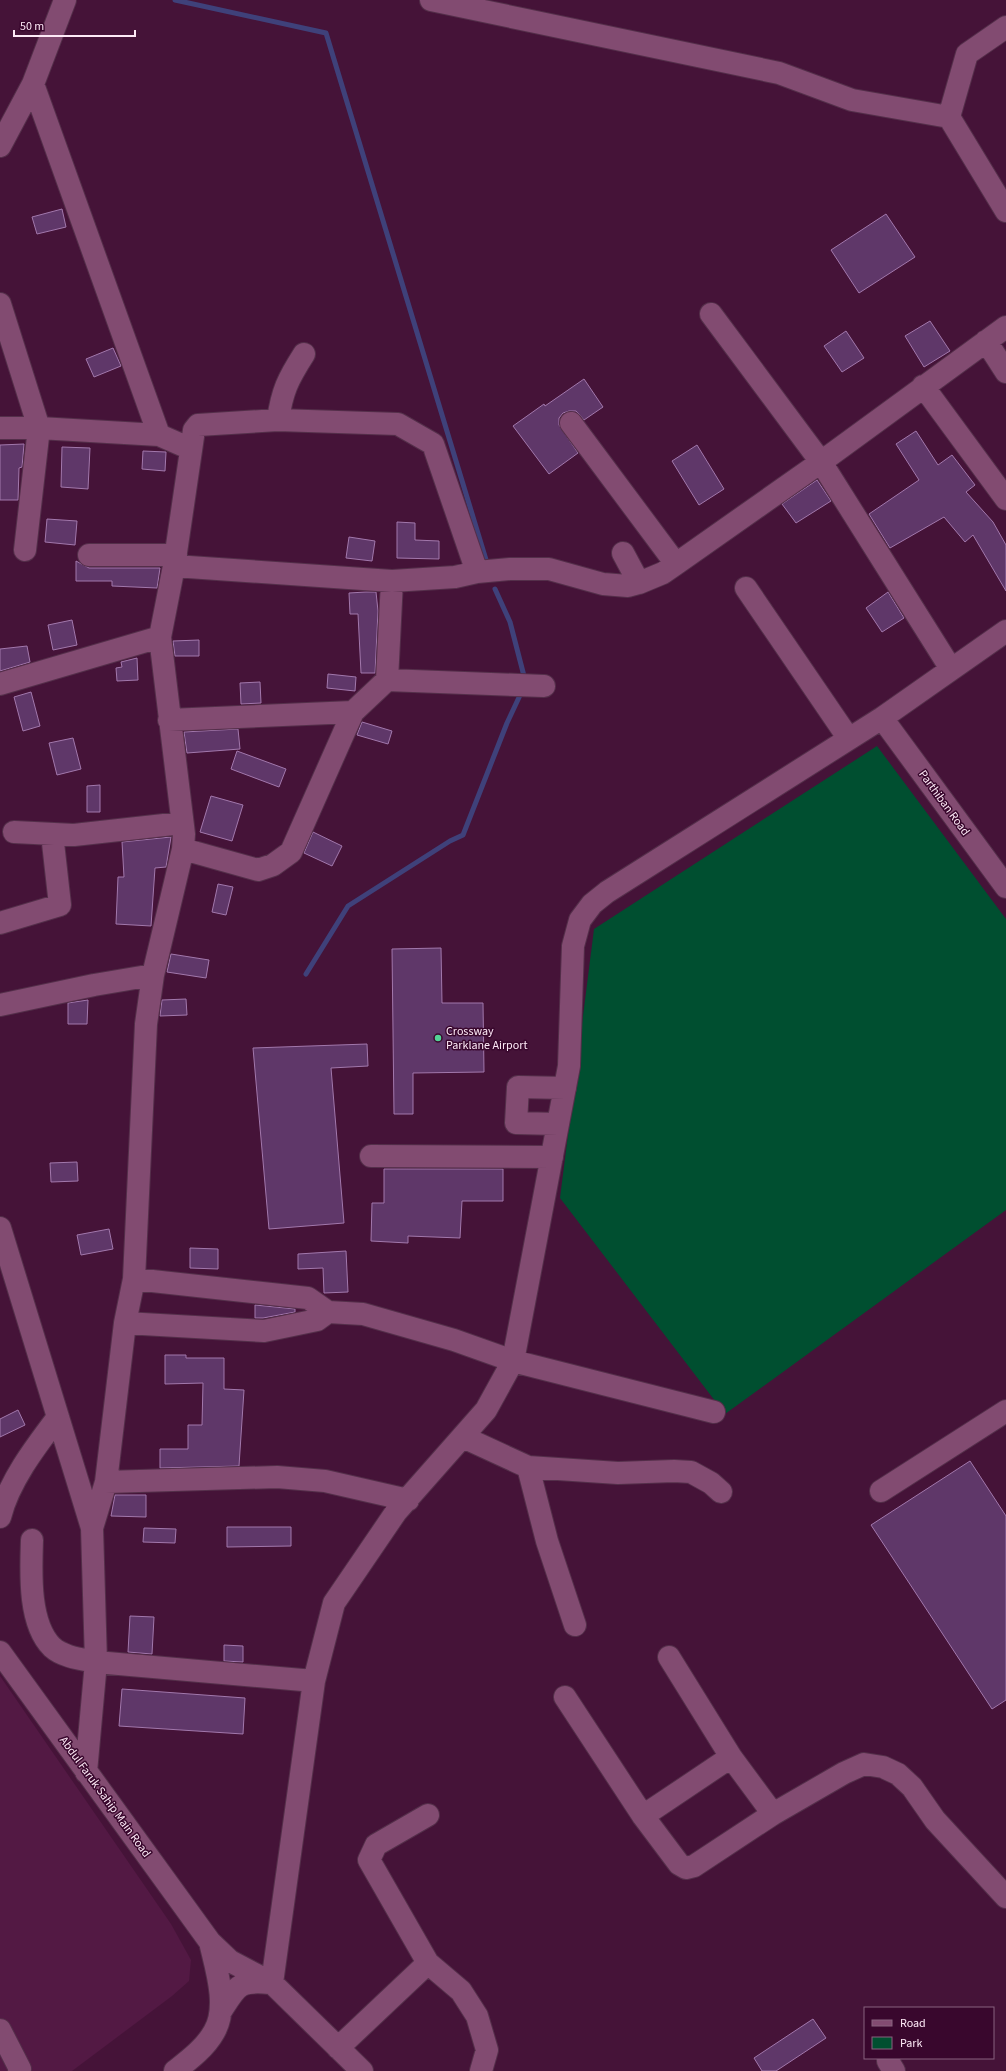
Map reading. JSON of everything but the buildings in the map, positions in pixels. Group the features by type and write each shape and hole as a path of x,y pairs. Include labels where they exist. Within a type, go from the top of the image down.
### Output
{"street":[{"path":"0,146 7,116 33,84 65,0"},
{"path":"431,0 779,73 852,100 949,117"},
{"path":"1006,27 967,54 949,117 1006,211"},
{"path":"33,84 159,435"},
{"path":"0,304 39,428 25,550"},
{"path":"711,314 821,462 951,669"},
{"path":"90,555 175,561 392,581 455,578 477,572 510,569 548,569 603,584 628,586 663,573 821,462 923,386 1006,327"},
{"path":"986,341 1006,372"},
{"path":"278,420 281,398 287,383 304,354"},
{"path":"923,386 1006,499"},
{"path":"92,1528 106,1482 125,1323 134,1279 146,1024 153,975 183,849 182,823 160,637 175,561 194,430 198,425 278,420 398,424 433,444 477,572"},
{"path":"572,423 676,564"},
{"path":"0,428 39,428 159,435 192,449"},
{"path":"623,553 639,583"},
{"path":"183,849 258,870 273,865 291,852 353,712 387,680 392,581"},
{"path":"746,588 850,739"},
{"path":"272,1983 314,1681 334,1603 396,1512 486,1410 514,1361 569,1066 573,946 580,920 592,904 882,718 1006,630"},
{"path":"0,684 160,637"},
{"path":"387,680 544,686"},
{"path":"169,720 353,712"},
{"name":"Parthiban Road","path":"882,718 1006,887"},
{"path":"14,832 74,836 182,823"},
{"path":"0,923 60,905 52,834"},
{"path":"0,1005 94,985 153,975"},
{"path":"558,1124 516,1123 518,1087 565,1088"},
{"path":"371,1156 552,1157"},
{"path":"0,1228 92,1528 96,1662 86,1772"},
{"path":"134,1279 308,1298 328,1312 363,1314 454,1340 514,1361 714,1412"},
{"path":"125,1323 264,1331 317,1320 328,1312"},
{"path":"881,1491 1006,1411"},
{"path":"0,1517 3,1504 33,1450 58,1418"},
{"path":"463,1437 528,1468 618,1473 674,1471 691,1472 711,1482 721,1492"},
{"path":"528,1468 548,1541 575,1625"},
{"path":"106,1482 277,1477 324,1481 408,1500"},
{"path":"32,1540 33,1602 40,1627 53,1647 71,1657 96,1662 314,1681"},
{"name":"Abdul Faruk Sahip Main Road","path":"0,1652 210,1942"},
{"path":"670,1657 731,1757 773,1814"},
{"path":"565,1698 643,1816 679,1864 686,1868 694,1866 773,1814 844,1773 864,1764 883,1767 898,1774 912,1788 935,1820 1006,1897"},
{"path":"643,1816 731,1757"},
{"path":"428,1815 376,1845 369,1860 428,1963 461,1991 477,2016 487,2050 481,2071"},
{"path":"210,1942 230,1961 272,1983 362,2071"},
{"path":"210,1942 216,1965 221,2011"},
{"path":"338,2048 428,1963"},
{"path":"175,2071 196,2053 214,2032 221,2011 236,1989 243,1983 272,1983"},
{"path":"0,2030 20,2071"}],"shaded area":[{"path":"0,1676 171,1924 191,1960 189,1981 172,1996 72,2071 0,2071"}],"green space":[{"path":"877,746 1006,919 1006,1210 725,1414 560,1198 594,929"}],"waterway":[{"path":"175,0 326,33 487,563"},
{"path":"495,589 510,622 524,676"},
{"path":"306,974 348,906 450,841 463,835 507,723 522,691"}],"place":[{"name":"Crossway Parklane Airport","path":"438,1038"}]}
